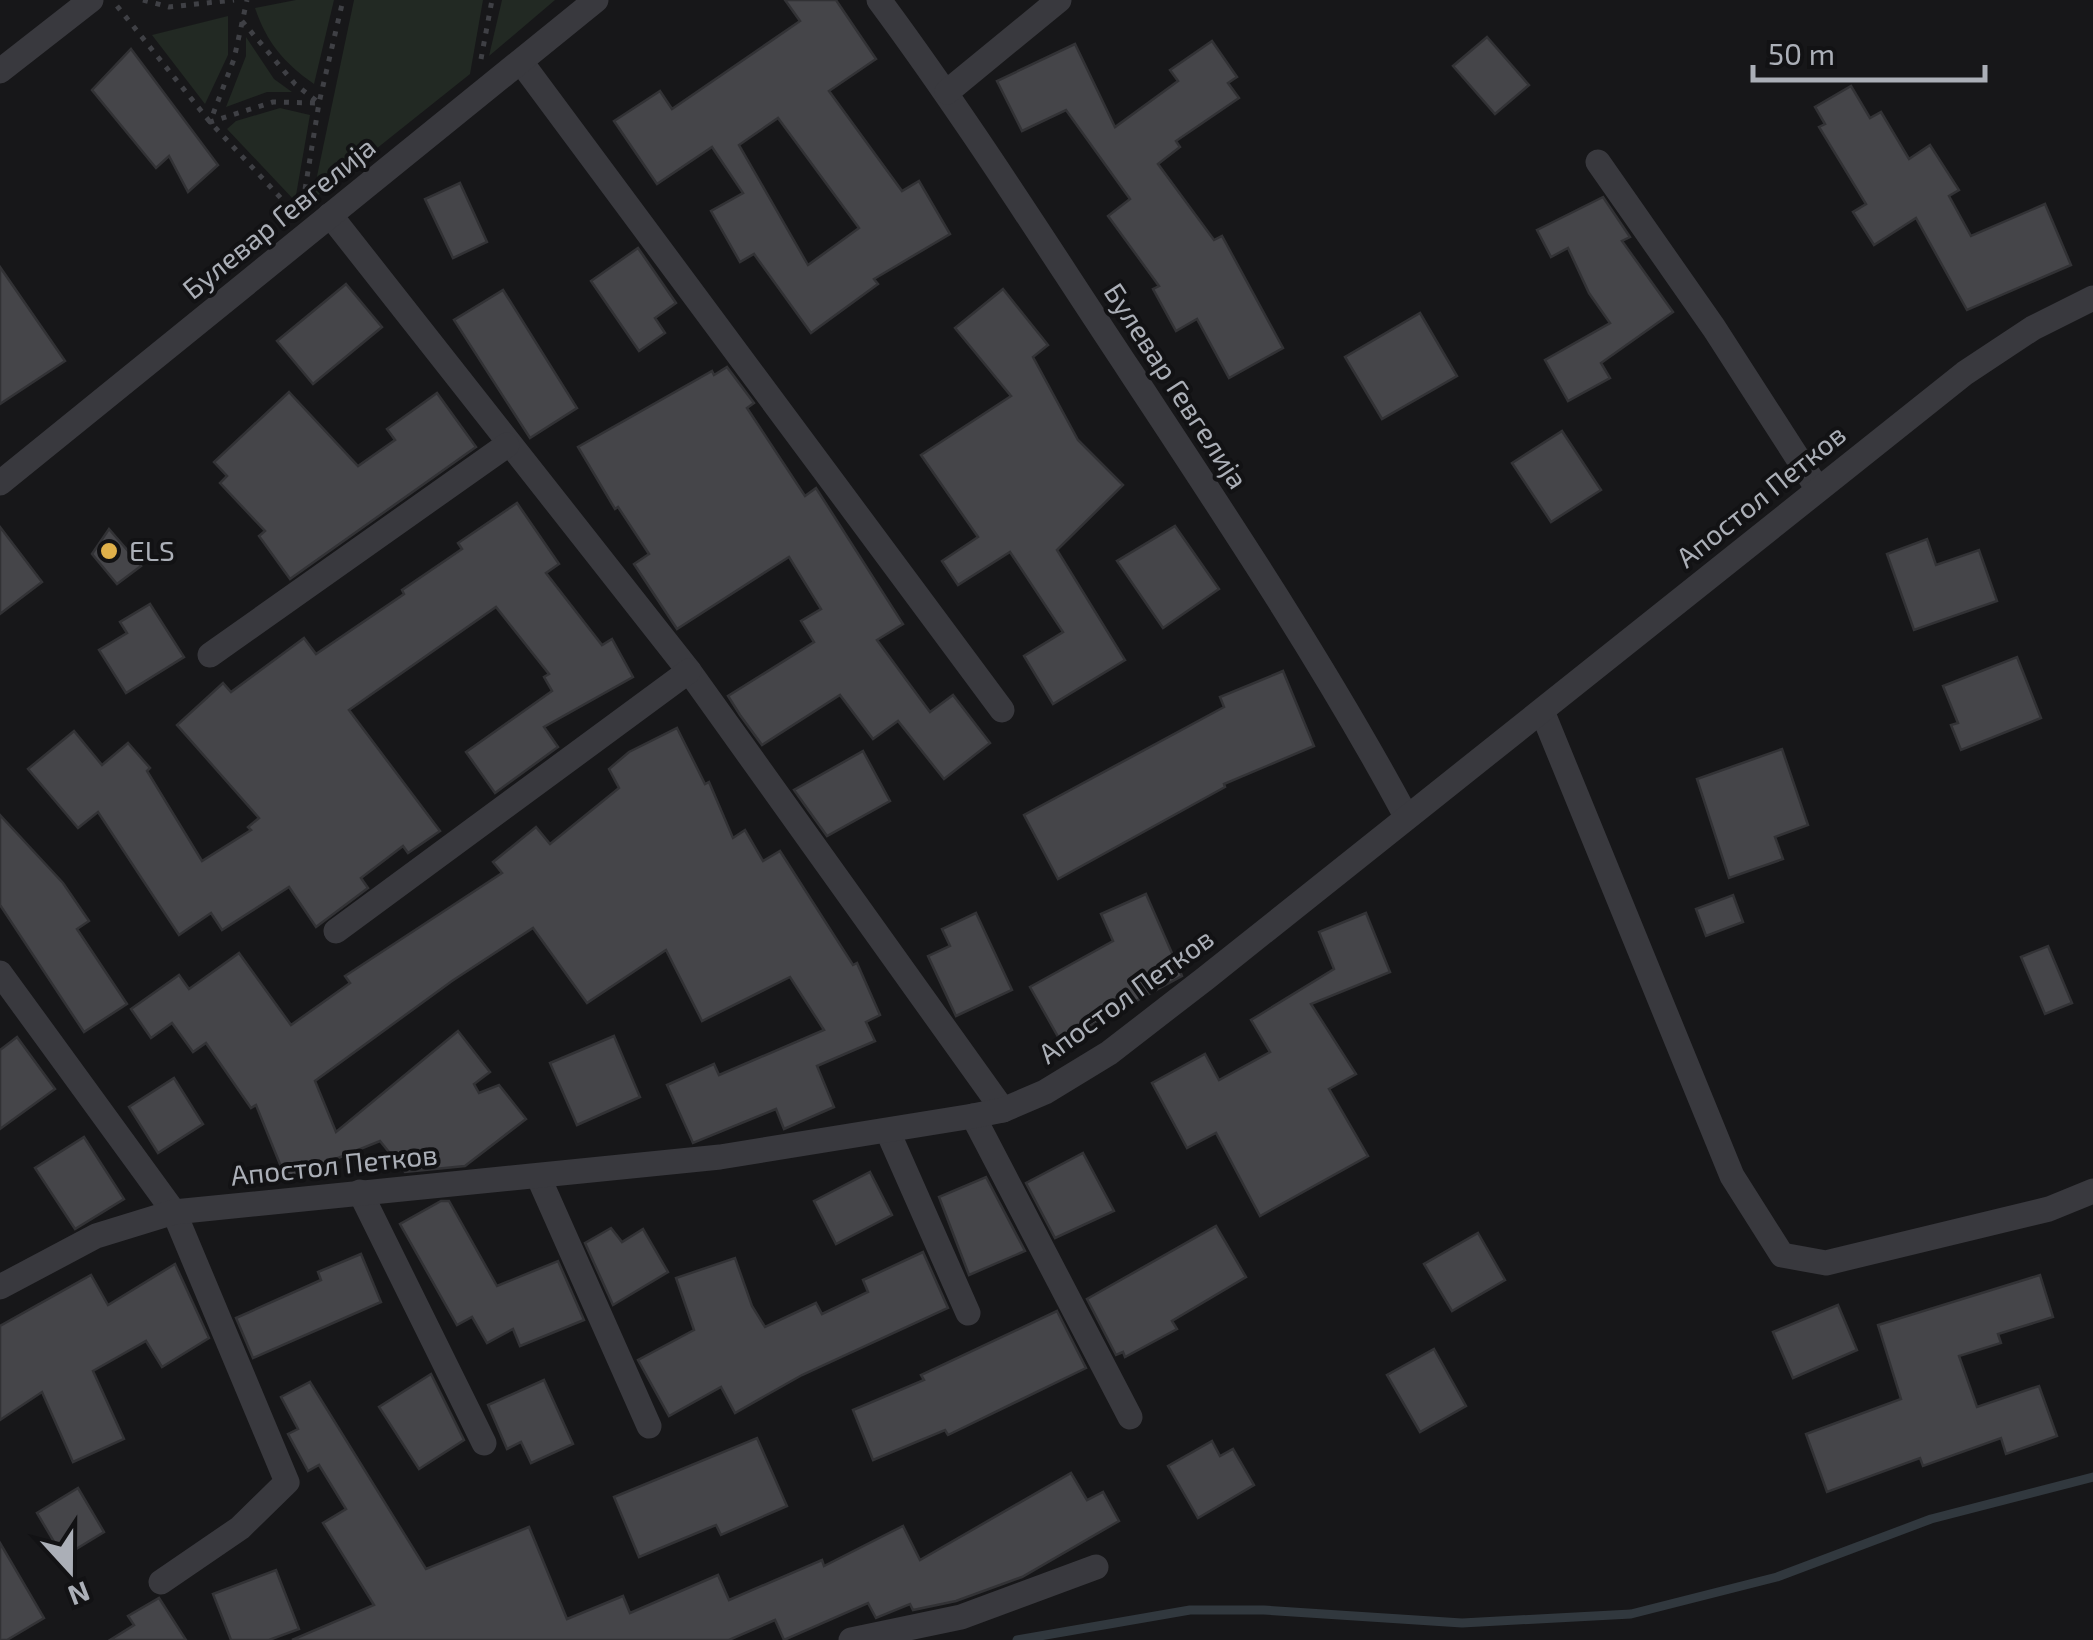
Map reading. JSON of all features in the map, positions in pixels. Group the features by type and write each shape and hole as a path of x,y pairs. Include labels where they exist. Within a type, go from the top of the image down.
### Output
{"street":[{"path":"0,71 91,0"},
{"name":"Булевар Гевгелија","path":"0,483 596,0"},
{"name":"Булевар Гевгелија","path":"878,0 947,92 1272,587 1347,706 1406,816"},
{"path":"947,92 1059,0"},
{"path":"521,62 1002,710"},
{"path":"1598,162 1714,328 1817,488"},
{"path":"330,215 507,445 689,670 1003,1110"},
{"name":"Апостол Петков","path":"0,1287 96,1236 174,1212 720,1157 1003,1110 1070,1080 1542,711 1965,373 2033,328 2093,298"},
{"path":"210,655 507,445"},
{"path":"336,931 689,670"},
{"path":"1542,711 1732,1176 1782,1255 1826,1263 2048,1208 2093,1191"},
{"path":"0,974 174,1212 287,1482 240,1528 161,1582"},
{"path":"973,1116 1130,1416"},
{"path":"888,1132 968,1313"},
{"path":"538,1176 649,1426"},
{"path":"360,1192 484,1443"},
{"path":"852,1640 962,1617 1096,1568"}],"path":[{"path":"112,0 210,122 300,220 318,103 343,0"},
{"path":"142,0 169,7 234,0"},
{"path":"210,122 221,102 247,0"},
{"path":"478,77 492,0"},
{"path":"242,22 296,84 318,103"},
{"path":"210,122 273,102 318,103"}],"shaded area":[{"path":"296,0 334,0 314,84 278,51 255,8"},
{"path":"354,0 483,0 470,74 312,200"},
{"path":"502,0 555,0 489,56"},
{"path":"228,16 228,55 205,104 152,35"},
{"path":"246,37 274,79 292,92 267,92 226,107 246,56"},
{"path":"280,108 310,115 295,201 227,129 236,121"}],"building":[{"path":"785,0 836,0 876,59 829,91 902,191 919,181 950,234 874,279 878,284 811,333 754,254 740,262 711,211 743,193 712,147 657,184 614,121 660,91 672,109 800,21","holes":["778,118 859,228 808,265 739,145"]},
{"path":"1487,37 1529,85 1495,114 1453,66"},
{"path":"1212,41 1237,77 1228,83 1239,98 1176,141 1180,147 1158,164 1214,240 1222,236 1283,348 1229,378 1197,319 1176,331 1153,289 1159,286 1108,216 1130,199 1066,110 1022,131 997,81 1075,44 1115,127 1178,81 1170,70"},
{"path":"131,49 218,165 188,192 169,156 156,168 92,90"},
{"path":"1851,86 1870,118 1881,112 1909,159 1930,145 1959,190 1949,196 1971,236 2045,204 2071,265 1967,310 1916,218 1874,245 1853,212 1866,204 1819,127 1825,124 1815,107"},
{"path":"460,183 487,242 453,258 425,199"},
{"path":"1603,197 1630,237 1622,241 1673,312 1601,363 1610,378 1568,401 1545,360 1610,323 1589,293 1568,248 1551,257 1537,230"},
{"path":"638,248 676,303 655,318 665,333 639,351 591,281"},
{"path":"0,267 65,361 0,404"},
{"path":"346,284 382,327 313,384 277,341"},
{"path":"1003,289 1048,345 1033,357 1078,440 1123,485 1057,550 1125,660 1053,704 1024,656 1063,632 1010,552 958,585 942,561 978,537 921,455 1011,396 955,328"},
{"path":"503,290 577,408 530,438 454,320"},
{"path":"1420,313 1457,376 1382,419 1345,357"},
{"path":"727,367 754,403 747,408 805,496 816,488 903,624 877,640 930,712 953,695 990,743 944,779 898,721 873,739 840,695 762,745 740,715 728,696 814,642 801,621 821,609 789,557 677,629 634,564 649,554 618,507 615,509 578,447 712,371 714,375"},
{"path":"289,392 358,466 395,440 387,429 437,393 476,447 290,579 259,536 265,531 220,483 227,476 214,462"},
{"path":"1562,431 1601,490 1551,522 1512,463"},
{"path":"517,503 559,564 546,573 602,645 612,639 633,677 544,727 558,747 495,793 466,752 552,691 544,677 549,674 496,607 349,710 440,831 408,853 403,846 361,878 368,888 316,927 289,887 222,930 211,913 179,935 98,812 78,828 28,769 74,731 102,765 128,743 150,768 147,771 202,861 251,830 248,827 259,818 177,725 223,683 231,692 304,638 316,654 404,594 402,590 462,549 458,543"},
{"path":"1175,526 1219,589 1163,628 1117,561"},
{"path":"0,527 42,582 0,614"},
{"path":"109,529 141,566 117,584 92,554"},
{"path":"1927,539 1936,565 1979,550 1997,601 1914,630 1887,554"},
{"path":"150,604 184,657 126,693 99,650 127,633 120,622"},
{"path":"2017,657 2041,718 1961,750 1951,725 1958,723 1943,686"},
{"path":"1283,671 1314,746 1224,784 1225,787 1058,879 1024,815 1224,707 1220,697"},
{"path":"677,728 705,784 709,782 733,838 745,830 763,861 780,851 853,965 857,963 880,1015 866,1022 875,1041 817,1066 834,1107 784,1129 776,1109 693,1143 667,1085 714,1064 719,1075 824,1030 790,977 702,1021 666,950 587,1003 533,928 452,981 315,1081 336,1132 458,1031 490,1072 474,1084 479,1093 499,1085 526,1119 465,1166 405,1172 380,1141 286,1179 256,1105 251,1108 206,1043 193,1052 172,1023 151,1038 131,1009 179,975 189,989 239,953 291,1025 350,983 345,976 502,873 493,862 536,827 550,844 619,788 609,769 629,752"},
{"path":"1782,749 1808,825 1775,837 1783,859 1729,878 1697,779"},
{"path":"863,751 890,801 827,836 794,790"},
{"path":"0,815 63,883 89,921 77,929 127,1004 84,1032 0,905"},
{"path":"1146,894 1182,976 1061,1042 1030,987 1113,941 1101,914"},
{"path":"1733,895 1743,922 1706,936 1696,909"},
{"path":"976,913 1012,990 956,1016 928,956 950,946 942,929"},
{"path":"1366,913 1390,972 1311,1004 1356,1074 1329,1089 1368,1156 1260,1216 1216,1133 1187,1148 1152,1083 1205,1054 1219,1080 1270,1052 1251,1020 1334,969 1319,932"},
{"path":"2048,946 2072,1003 2045,1014 2021,957"},
{"path":"614,1036 640,1097 577,1125 550,1063"},
{"path":"17,1037 55,1089 0,1129 0,1050"},
{"path":"174,1078 203,1124 158,1153 129,1107"},
{"path":"84,1137 124,1199 75,1229 35,1168"},
{"path":"1083,1153 1114,1211 1055,1238 1026,1183"},
{"path":"870,1172 892,1215 836,1244 814,1201"},
{"path":"986,1177 1025,1251 969,1275 939,1197"},
{"path":"441,1201 449,1201 497,1286 558,1261 584,1320 520,1346 513,1329 487,1343 472,1317 457,1325 400,1224"},
{"path":"1216,1226 1246,1277 1172,1321 1177,1329 1125,1357 1123,1352 1116,1355 1087,1299"},
{"path":"611,1228 622,1242 643,1229 668,1272 613,1305 585,1243"},
{"path":"1478,1233 1505,1280 1452,1311 1424,1264"},
{"path":"923,1252 948,1308 802,1375 735,1413 721,1387 669,1416 638,1360 694,1330 676,1278 735,1258 752,1306 765,1327 816,1303 822,1314 868,1292 863,1280"},
{"path":"361,1254 381,1302 253,1358 236,1318 321,1280 318,1272"},
{"path":"175,1264 209,1338 162,1367 146,1341 93,1371 124,1439 73,1462 42,1392 0,1420 0,1326 91,1275 108,1305"},
{"path":"2040,1275 2053,1317 1998,1334 2001,1343 1959,1356 1977,1407 2039,1386 2057,1436 2006,1454 2001,1438 1923,1466 1920,1458 1827,1492 1806,1434 1901,1399 1878,1325"},
{"path":"1838,1305 1857,1350 1793,1378 1773,1332"},
{"path":"1057,1311 1086,1368 948,1435 945,1430 873,1460 853,1410 924,1380 921,1375"},
{"path":"1434,1349 1466,1406 1420,1432 1387,1375"},
{"path":"431,1374 464,1440 419,1469 379,1407"},
{"path":"544,1380 573,1444 531,1463 521,1442 507,1449 488,1405"},
{"path":"310,1382 426,1569 529,1527 567,1619 623,1596 630,1613 718,1575 729,1600 822,1560 824,1566 903,1526 920,1560 1071,1473 1087,1500 1103,1492 1119,1521 1022,1577 956,1601 913,1610 910,1604 876,1618 868,1603 784,1640 775,1620 729,1640 292,1640 374,1605 323,1523 346,1509 319,1465 308,1471 288,1434 298,1429 281,1397"},
{"path":"757,1438 787,1506 721,1535 716,1525 639,1557 614,1497"},
{"path":"1212,1441 1220,1456 1233,1449 1254,1485 1198,1518 1168,1466"},
{"path":"78,1488 104,1532 63,1557 37,1513"},
{"path":"0,1543 44,1618 7,1640 0,1640"},
{"path":"276,1570 299,1629 269,1640 231,1640 213,1594"},
{"path":"159,1598 186,1640 110,1640 134,1625 128,1616"}],"waterway":[{"path":"1017,1640 1190,1610 1264,1610 1462,1623 1631,1614 1777,1577 1931,1519 2093,1477"}],"place":[{"name":"ELS","path":"109,551"}]}
